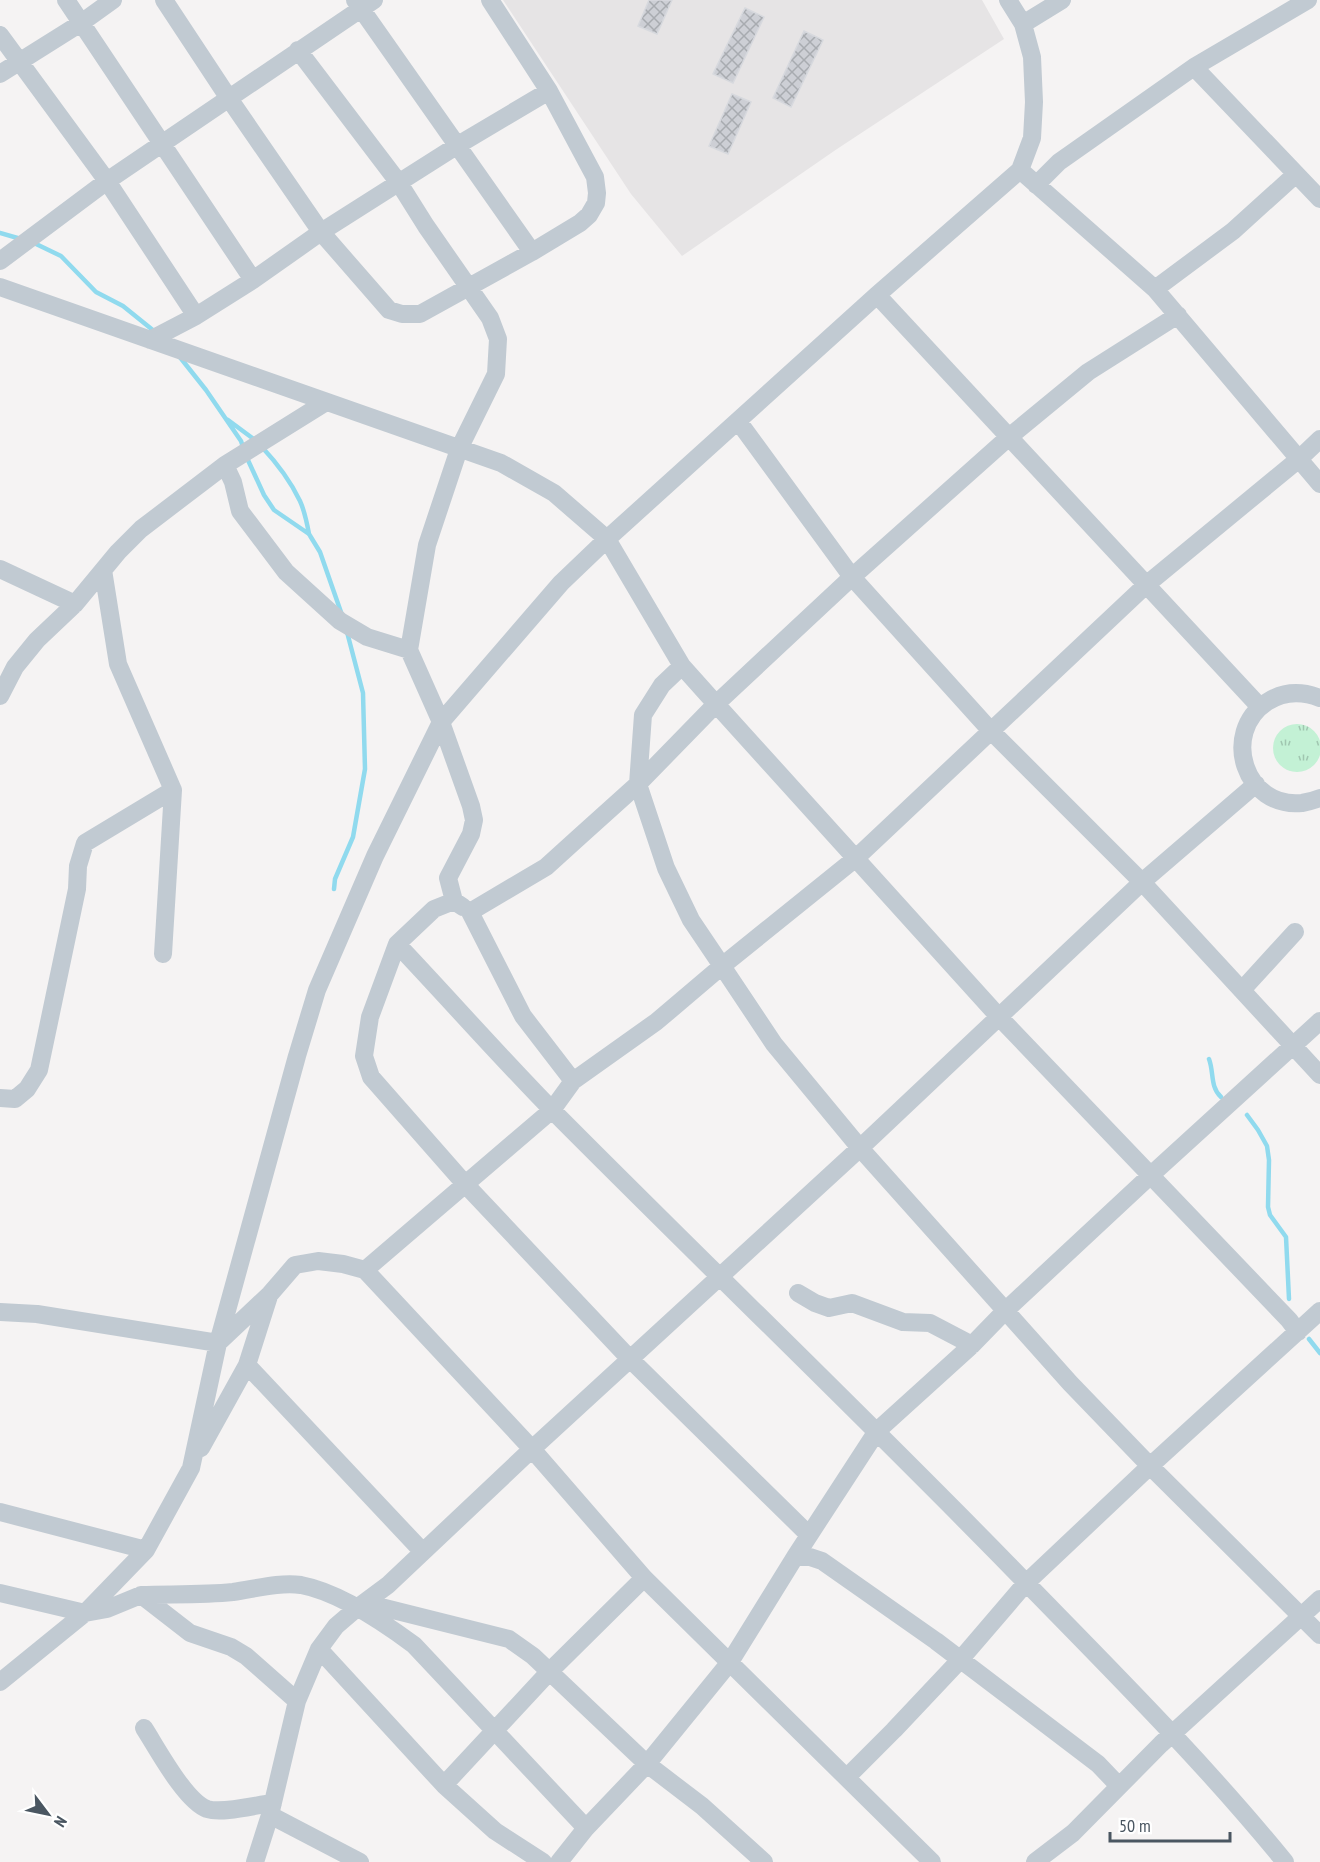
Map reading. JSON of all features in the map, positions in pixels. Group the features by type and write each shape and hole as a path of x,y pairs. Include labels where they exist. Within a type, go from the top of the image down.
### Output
{"street":[{"path":"66,0 253,280"},
{"path":"0,74 81,23 112,0"},
{"path":"164,0 228,98 321,231 389,310 402,314 420,314 532,252 580,223 589,215 596,203 595,177 549,91 490,0"},
{"path":"191,1468 218,1343 317,990 375,856 441,722 561,583 607,538 1020,170 1032,138 1034,102 1032,57 1023,24 1008,0"},
{"path":"1023,24 1062,0"},
{"path":"1036,185 1059,162 1194,67 1308,0"},
{"path":"0,261 107,181 298,51 363,3 532,252"},
{"path":"0,34 107,181 196,316"},
{"path":"298,51 399,183 489,318 498,339 496,375 459,449 427,544 410,650 441,722 469,798 474,820 471,834 448,878 454,901 470,912 523,1016 573,1081"},
{"path":"1194,67 1320,199"},
{"path":"150,340 196,316 253,280 321,231 549,91"},
{"path":"1020,170 1155,289 1320,484"},
{"path":"1155,289 1233,231 1296,174"},
{"path":"0,287 501,463 554,493 607,538 682,666 1000,1018 1298,1332"},
{"path":"878,295 1260,707"},
{"path":"470,912 546,867 638,784 716,704 852,577 1009,437 1089,372 1178,315"},
{"path":"0,696 15,667 37,640 75,604 141,529 225,465 326,402"},
{"path":"738,421 852,577 991,731 1142,882 1320,1075"},
{"path":"365,1270 552,1110 573,1081 656,1022 856,858 1146,585 1320,440"},
{"path":"225,465 233,482 240,511 286,572 340,621 368,637 410,650"},
{"path":"0,569 75,604"},
{"path":"103,570 118,664 173,790 163,954"},
{"path":"682,666 662,685 643,715 638,784 666,868 691,920 774,1044 860,1149 1070,1383 1320,1635"},
{"path":"1320,698 1309,694 1291,693 1275,697 1260,707 1249,720 1242,745 1246,771 1269,796 1285,802 1303,803 1320,798"},
{"path":"255,1862 271,1809 297,1701 319,1649 336,1626 388,1585 532,1449 860,1149 1142,882 1256,784"},
{"path":"0,1098 15,1100 27,1089 39,1070 77,889 78,866 85,843 173,790"},
{"path":"454,901 434,909 398,944 369,1017 364,1056 371,1077 465,1184 630,1359 808,1537 822,1561"},
{"path":"1242,990 1295,932"},
{"path":"398,944 552,1110 877,1431 1100,1657 1254,1824 1285,1862"},
{"path":"559,1862 586,1828 647,1764 730,1662 877,1431 1320,1021"},
{"path":"218,1343 270,1294 295,1265 318,1262 342,1264 365,1270 532,1449 644,1578 932,1862"},
{"path":"798,1293 829,1308 852,1303 903,1322 930,1323 972,1345"},
{"path":"0,1682 85,1613 146,1550 247,1365 270,1294"},
{"path":"847,1776 960,1660 1026,1583 1320,1311"},
{"path":"0,1312 37,1314 218,1343"},
{"path":"247,1365 422,1551"},
{"path":"0,1512 146,1550"},
{"path":"795,1557 810,1557 822,1561 936,1641 1098,1764 1119,1786"},
{"path":"444,1785 550,1671 644,1578"},
{"path":"0,1593 85,1613 107,1609 141,1595 231,1592 277,1585 299,1585 321,1590 361,1605 509,1639 550,1671 647,1764 702,1806 764,1862"},
{"path":"141,1595 190,1633 231,1647 246,1656 297,1701"},
{"path":"1035,1862 1073,1833 1161,1744 1320,1599"},
{"path":"361,1605 414,1645 586,1828"},
{"path":"319,1649 444,1785 495,1831 543,1862"},
{"path":"144,1728 189,1797 207,1809 271,1809 360,1862"}],"shaded area":[{"path":"503,0 982,0 1004,39 837,149 682,256 631,194"}],"green space":[{"path":"1292,724 1302,724 1317,734 1321,748 1317,762 1311,768 1302,772 1292,772 1277,762 1273,753 1273,743 1283,728"}],"building":[{"path":"649,0 672,0 657,34 638,26"},
{"path":"745,8 764,17 733,83 713,74"},
{"path":"804,31 823,40 791,107 773,98"},
{"path":"732,94 751,102 728,154 709,146"}],"waterway":[{"path":"0,233 21,239"},
{"path":"34,243 61,256 96,292 123,306 154,331"},
{"path":"179,356 206,390 243,447"},
{"path":"228,420 255,440"},
{"path":"261,446 283,472 296,494 303,509 309,534"},
{"path":"247,458 264,495 274,510 309,534 320,552 342,615"},
{"path":"334,889 335,879 353,837 365,769 363,693 347,632"},
{"path":"1209,1059 1214,1084 1221,1097"},
{"path":"1247,1115 1267,1146 1268,1207 1270,1215 1286,1237 1289,1299"},
{"path":"1309,1339 1320,1353"}]}
